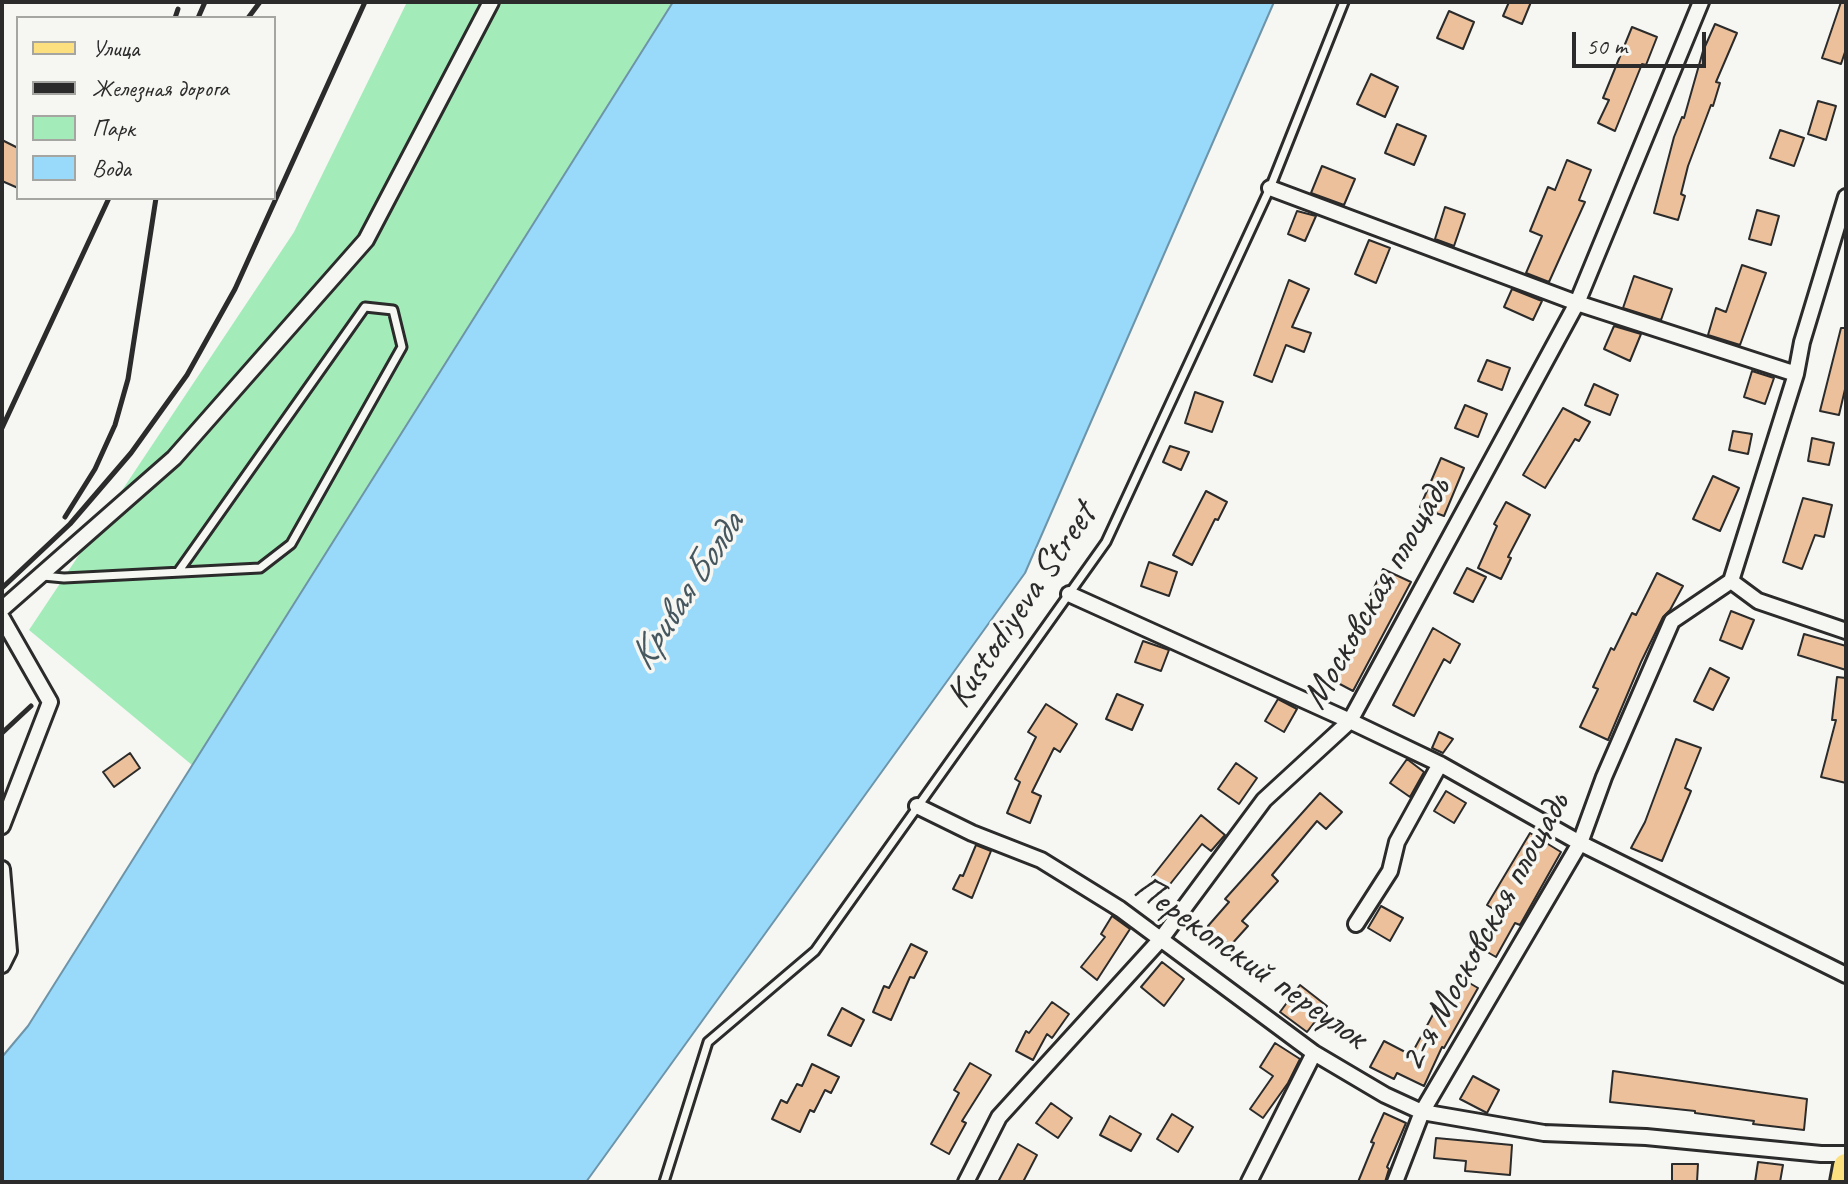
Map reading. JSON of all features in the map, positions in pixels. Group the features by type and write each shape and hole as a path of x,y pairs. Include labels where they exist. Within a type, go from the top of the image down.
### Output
{"main road":[{"path":"1843,1182 1846,1166"}],"street":[{"path":"2,609 174,458 366,240 491,2"},
{"name":"Московская площадь","path":"966,1182 999,1117 1161,939 1264,800 1350,721 1577,303 1701,2"},
{"path":"1270,188 1577,303 1796,374"},
{"path":"1846,197 1802,342 1796,374 1731,581 1758,601 1846,631"},
{"name":"2-я Московская площадь","path":"1395,1182 1422,1112 1580,843 1604,777 1672,621 1731,581"},
{"path":"1069,594 1440,764 1580,843 1846,975"},
{"path":"2,618 50,702 2,826"},
{"path":"1356,924 1390,871 1397,842 1440,764"},
{"name":"Перекопский переулок","path":"917,806 972,833 1041,860 1120,909 1314,1053 1385,1095 1422,1112 1544,1133 1646,1137 1846,1154"},
{"path":"2,869 9,951 2,965"},
{"path":"1249,1182 1314,1053"}],"lane":[{"name":"Kustodiyeva Street","path":"664,1182 708,1042 815,951 1106,542 1270,188 1344,2"},
{"path":"41,576 64,578 260,568 291,544 402,347 393,310 365,307 178,572"}],"green space":[{"path":"407,2 673,2 192,765 29,630 294,232"}],"water":[{"name":"Кривая Болда","path":"673,2 1274,2 1025,573 586,1182 2,1182 2,1057 28,1026"}],"building":[{"path":"1509,2 1531,2 1522,24 1503,16"},
{"path":"1841,2 1846,2 1846,49 1841,64 1822,58"},
{"path":"1449,11 1474,22 1463,49 1437,38"},
{"path":"1715,24 1737,33 1716,82 1720,83 1713,106 1688,166 1681,194 1685,196 1678,220 1654,213 1674,137 1684,118 1703,51"},
{"path":"1632,27 1657,37 1646,65 1642,64 1615,131 1598,123 1609,100 1603,98"},
{"path":"1371,74 1398,87 1385,117 1357,104"},
{"path":"1818,101 1836,106 1826,140 1808,134"},
{"path":"1397,124 1426,136 1414,165 1385,153"},
{"path":"1780,130 1804,138 1794,166 1770,158"},
{"path":"2,140 16,147 16,187 2,181"},
{"path":"1567,160 1591,170 1579,200 1585,202 1549,282 1526,273 1542,236 1530,231 1548,187 1555,190"},
{"path":"1322,166 1355,179 1344,205 1311,193"},
{"path":"1445,207 1465,214 1454,246 1435,239"},
{"path":"1757,210 1779,216 1771,245 1749,239"},
{"path":"1297,211 1316,216 1305,241 1288,234"},
{"path":"1369,240 1390,248 1376,283 1355,274"},
{"path":"1742,265 1766,273 1740,345 1708,335 1716,308 1726,312"},
{"path":"1634,276 1672,289 1661,320 1623,308"},
{"path":"1289,280 1309,289 1292,327 1311,333 1304,352 1286,345 1272,382 1254,375"},
{"path":"1512,289 1542,301 1533,320 1504,307"},
{"path":"1614,326 1641,334 1630,361 1604,349"},
{"path":"1841,328 1846,328 1846,385 1839,415 1820,411"},
{"path":"1487,360 1510,368 1502,390 1478,381"},
{"path":"1752,371 1774,378 1765,404 1744,397"},
{"path":"1594,384 1618,395 1610,415 1585,405"},
{"path":"1195,392 1223,402 1212,432 1185,423"},
{"path":"1465,405 1487,414 1478,437 1455,428"},
{"path":"1563,408 1590,422 1579,441 1575,439 1545,488 1523,475"},
{"path":"1733,431 1752,434 1748,454 1729,450"},
{"path":"1812,438 1834,443 1829,465 1808,461"},
{"path":"1170,446 1189,452 1181,470 1163,462"},
{"path":"1441,458 1464,468 1444,516 1420,507"},
{"path":"1713,476 1739,488 1720,531 1693,519"},
{"path":"1206,491 1227,502 1192,565 1173,555"},
{"path":"1803,498 1832,505 1824,537 1815,535 1802,569 1783,562"},
{"path":"1506,502 1530,515 1508,557 1511,558 1501,579 1478,568 1497,526 1494,524"},
{"path":"1149,562 1177,572 1169,596 1141,586"},
{"path":"1467,568 1486,577 1473,602 1454,593"},
{"path":"1383,569 1411,582 1353,691 1336,682 1379,600 1370,596"},
{"path":"1657,573 1683,586 1663,617 1641,662 1608,740 1580,727 1598,689 1593,687 1611,648 1614,650 1632,613 1636,615"},
{"path":"1731,611 1754,620 1742,649 1720,640"},
{"path":"1433,628 1460,644 1450,663 1444,659 1414,716 1393,705"},
{"path":"1804,634 1846,646 1846,670 1798,655"},
{"path":"1143,641 1169,650 1161,671 1135,662"},
{"path":"1710,668 1729,678 1713,710 1694,701"},
{"path":"1837,677 1846,678 1846,783 1821,777 1836,720 1832,720"},
{"path":"1117,694 1143,705 1132,730 1106,719"},
{"path":"1278,699 1297,709 1284,732 1265,721"},
{"path":"1046,704 1077,724 1060,752 1054,748 1032,792 1041,796 1030,823 1007,813 1020,782 1015,779 1036,737 1028,732"},
{"path":"1439,732 1453,739 1443,753 1432,748"},
{"path":"1676,739 1701,748 1685,788 1691,791 1662,861 1631,848 1645,822"},
{"path":"130,753 140,768 114,787 103,772"},
{"path":"1407,759 1424,772 1410,797 1390,783"},
{"path":"1236,763 1257,778 1239,804 1218,789"},
{"path":"1446,791 1466,803 1454,823 1434,811"},
{"path":"1320,793 1342,812 1326,829 1317,821 1272,875 1278,881 1242,921 1248,926 1230,946 1208,926 1229,902 1225,899"},
{"path":"1201,815 1225,835 1211,851 1202,844 1167,888 1152,877"},
{"path":"1530,833 1561,852 1520,925 1515,923 1496,957 1475,945 1495,910 1487,905"},
{"path":"976,845 991,851 972,898 953,889 960,875 963,876"},
{"path":"1381,906 1403,918 1390,941 1368,928"},
{"path":"1112,916 1130,929 1097,980 1081,967 1105,937 1101,934"},
{"path":"911,944 927,952 914,978 910,977 891,1020 873,1012 884,986 889,988"},
{"path":"1162,962 1184,979 1164,1006 1141,987"},
{"path":"1459,977 1478,988 1442,1047 1424,1086 1397,1073 1394,1079 1370,1067 1384,1041 1411,1055 1436,1009 1439,1010"},
{"path":"1300,985 1327,1006 1307,1032 1280,1012"},
{"path":"1052,1002 1069,1014 1052,1038 1047,1034 1033,1060 1016,1051 1026,1031 1029,1033"},
{"path":"842,1008 864,1020 851,1046 828,1035"},
{"path":"1275,1043 1300,1059 1288,1083 1263,1118 1250,1109 1273,1076 1260,1067"},
{"path":"970,1063 991,1075 962,1121 966,1123 949,1154 931,1144 959,1093 954,1090"},
{"path":"812,1064 839,1077 831,1093 825,1090 814,1112 810,1110 800,1132 772,1119 781,1100 787,1103 797,1084 802,1086"},
{"path":"1613,1071 1807,1099 1804,1130 1753,1124 1754,1121 1695,1111 1610,1102"},
{"path":"1473,1076 1499,1090 1487,1113 1460,1099"},
{"path":"1051,1103 1072,1118 1058,1138 1036,1123"},
{"path":"1384,1113 1406,1123 1387,1167 1385,1182 1358,1182 1374,1143 1371,1142"},
{"path":"1172,1114 1193,1127 1178,1152 1157,1139"},
{"path":"1110,1116 1141,1134 1131,1151 1100,1135"},
{"path":"1436,1138 1512,1145 1510,1175 1465,1171 1466,1161 1434,1158"},
{"path":"1018,1144 1037,1155 1023,1182 998,1182"},
{"path":"1758,1162 1783,1165 1780,1182 1755,1182"},
{"path":"1672,1164 1698,1164 1697,1182 1672,1182"}],"railway":[{"path":"199,16 205,2"},
{"path":"250,16 260,2"},
{"path":"276,198 365,2"},
{"path":"176,16 178,9"},
{"path":"2,428 108,200"},
{"path":"65,517 95,469 115,425 128,379 156,200"},
{"path":"2,588 70,524 131,453 187,375 235,289 275,200"},
{"path":"2,733 31,706"}]}
